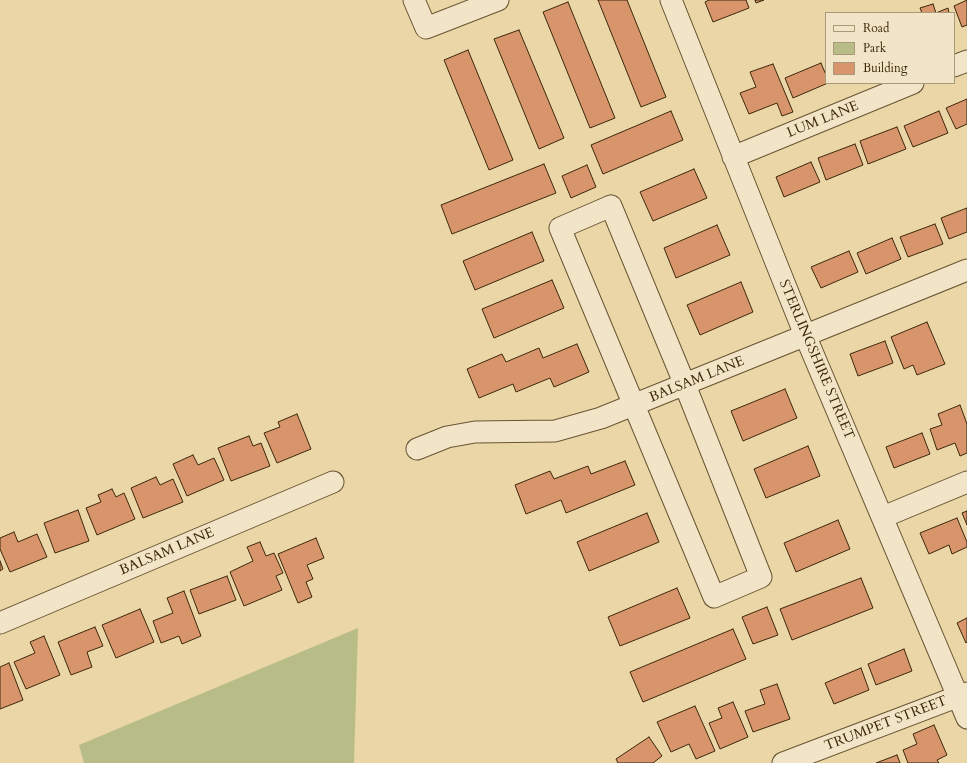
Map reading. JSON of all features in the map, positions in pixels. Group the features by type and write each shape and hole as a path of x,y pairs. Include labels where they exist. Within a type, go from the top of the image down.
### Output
{"street":[{"path":"414,0 426,28 498,0"},
{"name":"STERLINGSHIRE STREET","path":"671,0 805,335 882,517 963,694 967,718"},
{"path":"955,66 967,61"},
{"name":"LUM LANE","path":"733,157 912,84"},
{"path":"611,206 685,385 761,577 714,597 560,228 611,206"},
{"name":"BALSAM LANE","path":"417,449 447,437 475,432 555,430 601,418 967,270"},
{"name":"BALSAM LANE","path":"0,623 333,482"},
{"path":"882,517 967,482"},
{"name":"TRUMPET STREET","path":"783,763 963,694"}],"green space":[{"path":"358,628 354,763 84,763 79,745"}],"building":[{"path":"598,0 627,0 666,97 641,107"},
{"path":"709,0 746,0 749,8 713,22 705,2"},
{"path":"755,0 764,0 756,3"},
{"path":"967,0 967,25 962,27 954,6"},
{"path":"568,2 615,118 590,128 543,12"},
{"path":"933,4 936,12 922,12 920,8"},
{"path":"948,8 949,12 938,12"},
{"path":"519,30 564,138 539,149 494,39"},
{"path":"468,50 513,160 489,170 444,60"},
{"path":"821,63 825,73 826,84 793,98 785,78"},
{"path":"773,64 793,112 782,116 777,103 749,114 740,93 756,87 750,72"},
{"path":"967,99 967,124 956,129 946,108"},
{"path":"671,111 683,140 603,174 591,145"},
{"path":"939,111 948,133 913,147 904,126"},
{"path":"897,127 906,149 868,164 860,141"},
{"path":"855,144 863,165 826,180 818,158"},
{"path":"811,162 820,182 784,197 776,177"},
{"path":"544,164 556,193 452,234 441,205"},
{"path":"587,165 596,187 571,198 562,176"},
{"path":"694,169 707,198 653,221 640,192"},
{"path":"967,208 967,232 949,239 941,218"},
{"path":"935,224 943,244 908,257 900,237"},
{"path":"717,225 730,255 676,278 664,248"},
{"path":"532,232 544,261 475,290 463,261"},
{"path":"892,238 901,259 866,274 857,253"},
{"path":"849,251 858,272 821,288 811,267"},
{"path":"552,280 564,308 494,338 482,309"},
{"path":"741,282 753,312 700,335 687,305"},
{"path":"927,322 945,364 917,375 913,365 904,369 891,337"},
{"path":"885,341 893,363 858,376 850,354"},
{"path":"577,344 589,372 554,387 550,378 516,392 513,384 479,398 467,369 502,354 506,362 539,348 543,358"},
{"path":"785,389 797,418 743,441 731,411"},
{"path":"960,405 967,424 967,453 960,456 955,443 937,450 930,429 942,425 938,414"},
{"path":"297,414 311,449 277,463 264,433 280,427 278,422"},
{"path":"922,433 930,454 894,468 886,447"},
{"path":"249,436 253,446 261,443 270,466 231,481 218,448"},
{"path":"808,446 820,476 766,498 754,469"},
{"path":"193,455 198,465 214,458 224,480 187,496 173,464"},
{"path":"625,461 635,485 566,513 561,500 526,514 515,485 550,471 554,479 588,466 591,474"},
{"path":"156,477 160,485 173,479 183,502 143,518 131,488"},
{"path":"112,489 116,497 124,493 135,519 97,535 86,508 101,502 98,495"},
{"path":"78,510 89,541 55,553 44,523"},
{"path":"967,511 967,525 962,513"},
{"path":"647,513 659,542 589,571 577,542"},
{"path":"957,518 967,542 967,547 952,554 949,545 929,554 920,533"},
{"path":"838,520 850,549 796,572 784,543"},
{"path":"14,532 18,542 37,534 47,557 10,572 0,549 0,538"},
{"path":"316,538 324,558 307,565 313,579 306,582 312,597 298,603 278,554"},
{"path":"260,542 266,556 274,553 283,573 276,576 282,590 244,606 230,572 253,561 247,547"},
{"path":"0,561 3,569 0,571"},
{"path":"227,576 236,600 199,614 190,590"},
{"path":"861,578 873,608 792,640 780,609"},
{"path":"677,588 690,618 620,646 608,617"},
{"path":"184,591 201,636 182,644 179,636 161,643 153,621 173,613 167,598"},
{"path":"767,607 778,635 753,644 742,617"},
{"path":"140,609 154,642 116,658 102,625"},
{"path":"967,618 967,642 966,643 957,623"},
{"path":"95,627 103,646 87,652 92,667 71,675 58,642"},
{"path":"733,629 746,659 643,702 630,672"},
{"path":"44,636 60,675 26,689 14,662 35,653 30,642"},
{"path":"904,649 912,671 876,685 868,664"},
{"path":"9,663 23,700 0,709 0,667"},
{"path":"861,668 869,690 834,704 825,683"},
{"path":"777,684 790,719 753,732 745,711 765,704 760,690"},
{"path":"733,702 748,737 720,749 709,723 722,718 718,708"},
{"path":"695,706 715,751 696,759 689,744 671,752 657,722"},
{"path":"934,725 947,755 937,760 939,763 908,763 903,750 917,744 913,734"},
{"path":"649,737 662,756 653,763 618,763 616,759"},
{"path":"897,755 900,763 876,763"}]}
